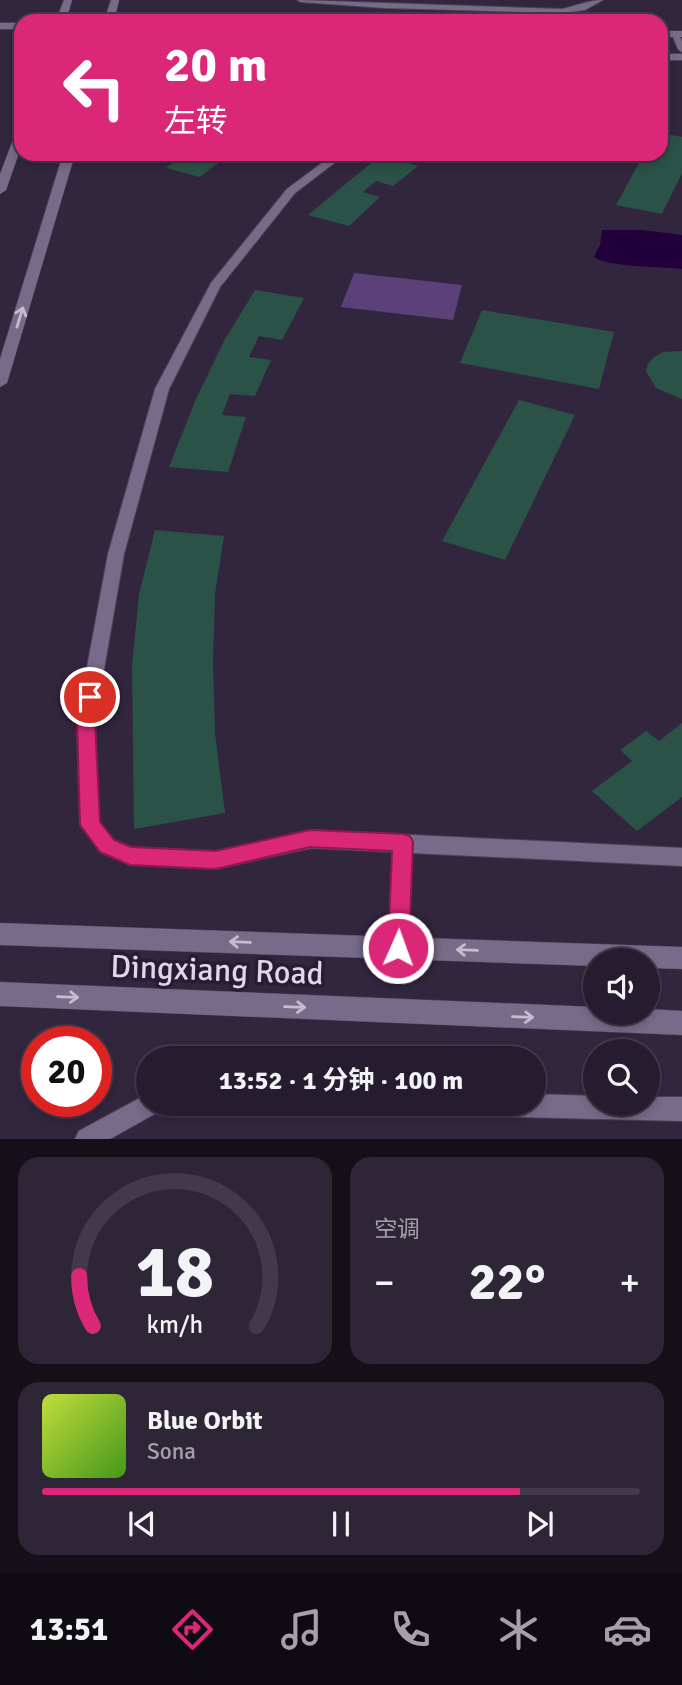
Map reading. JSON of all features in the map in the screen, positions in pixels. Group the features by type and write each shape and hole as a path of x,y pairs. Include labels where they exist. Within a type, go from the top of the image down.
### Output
{"street":[{"path":"0,190 14,151"},
{"path":"0,383 67,161"},
{"name":"Dingxiang Road","path":"0,934 682,958"},
{"name":"Dingxiang Road","path":"0,994 682,1023"}],"lane":[{"path":"301,0 562,11 582,8 599,0"},
{"path":"427,7 427,14"},
{"path":"678,34 682,49"},
{"path":"332,161 291,191 215,286 162,389 117,554 86,721 90,825 107,846 130,856 216,860 310,839 682,857"},
{"path":"398,948 403,842"},
{"path":"546,1107 682,1110"},
{"path":"87,1139 136,1112"}],"shaded area":[{"path":"602,230 642,230 682,235 682,269 602,261 594,257 600,245"},
{"path":"354,273 462,285 453,320 341,307"}],"building":[{"path":"668,134 682,137 682,173 662,214 616,205 640,161 668,161"},
{"path":"176,161 221,161 200,177 166,168"},
{"path":"374,161 402,161 418,166 393,186 376,181 363,192 380,197 349,226 308,215"},
{"path":"255,290 304,298 282,340 259,336 249,357 271,360 255,396 230,394 222,415 246,417 228,472 169,467 196,399 224,341"},
{"path":"482,310 614,332 599,389 460,363"},
{"path":"682,351 682,399 656,388 646,371 654,357 663,352"},
{"path":"519,400 575,415 505,560 442,541"},
{"path":"155,530 224,536 215,594 213,663 215,733 225,813 134,829 132,666 139,594"},
{"path":"682,723 682,797 637,831 592,791 632,761 620,750 646,731 659,741"}],"route":[{"path":"90,697 86,721 90,825 107,846 130,856 216,860 310,839 403,842 398,948"}]}
